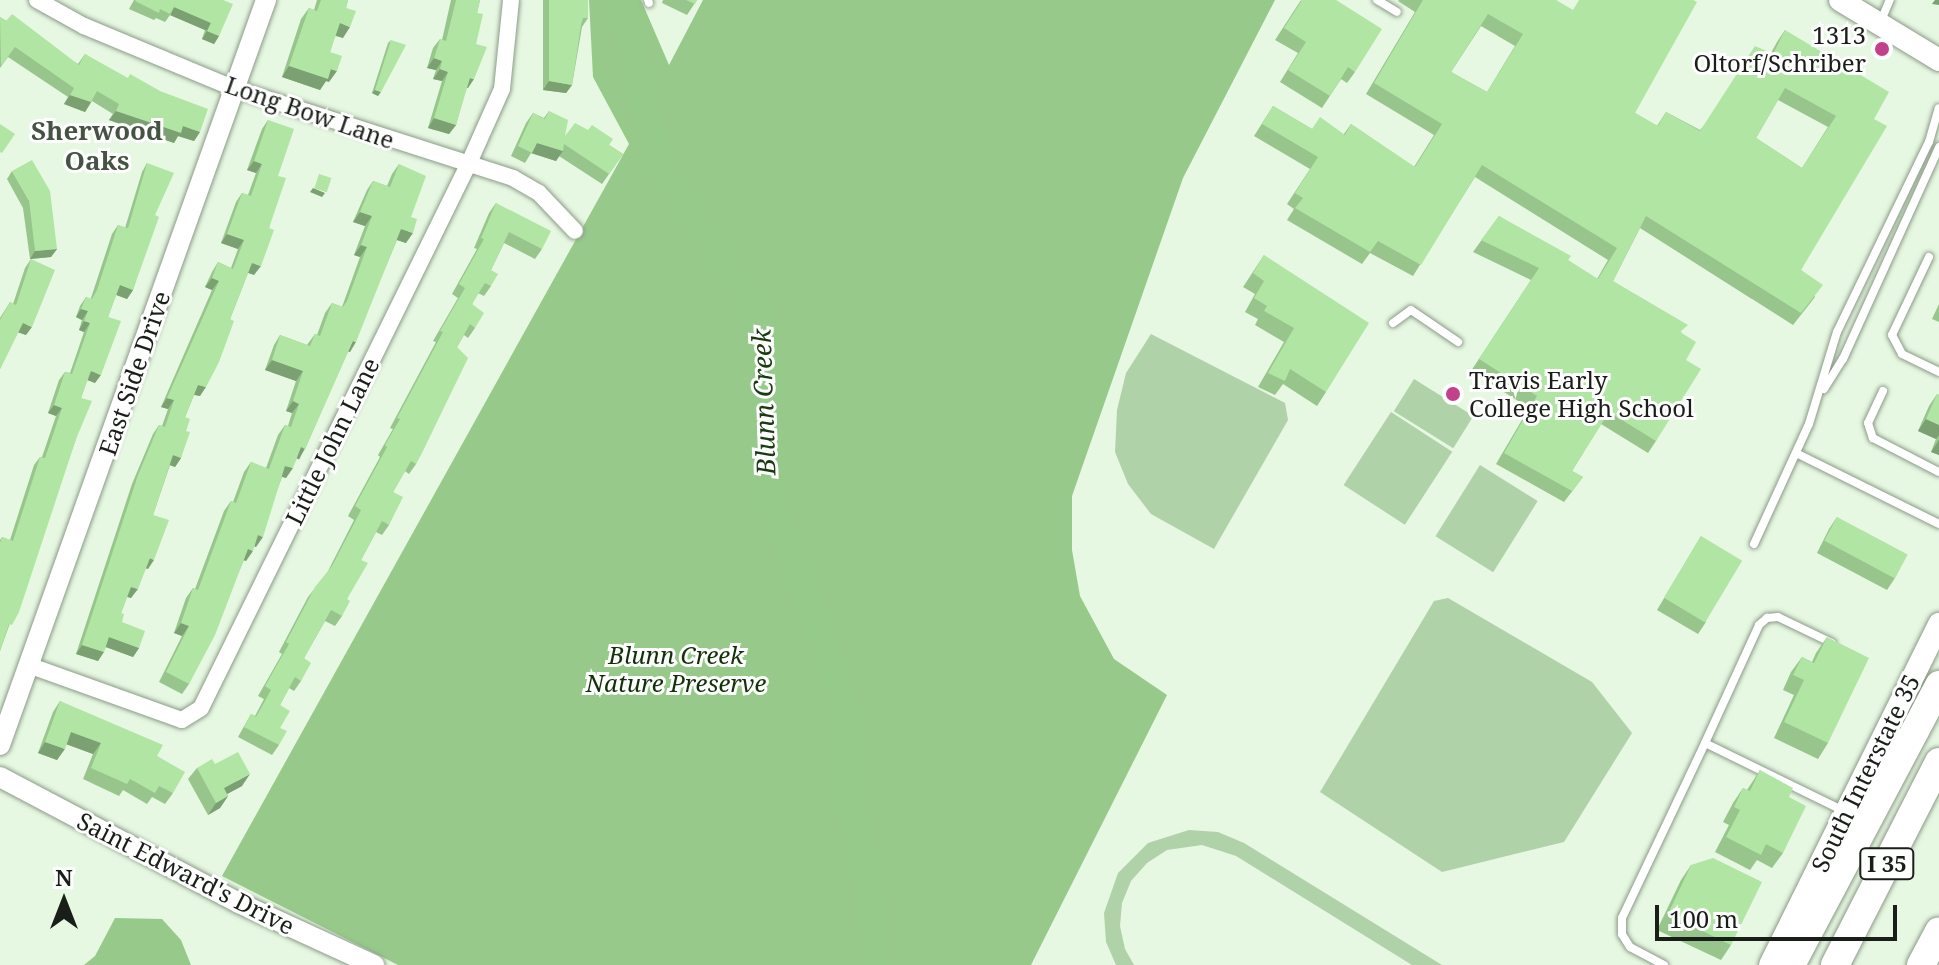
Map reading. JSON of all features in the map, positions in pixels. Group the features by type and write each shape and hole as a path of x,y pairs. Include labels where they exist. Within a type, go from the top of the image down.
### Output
{"highway":[{"path":"1791,965 1939,685"},
{"name":"I 35","path":"1835,965 1939,762"},
{"path":"1921,965 1939,931"},
{"path":"1930,965 1939,938"}],"main road":[{"path":"1840,0 1939,60"},
{"name":"South Interstate 35","path":"1770,965 1939,624"}],"street":[{"name":"Long Bow Lane","path":"37,0 84,26 233,88 513,178 539,193 575,231"},
{"name":"East Side Drive","path":"0,745 31,666 266,0"},
{"name":"Little John Lane","path":"31,666 182,720 201,708 469,163 502,89 509,48 511,0"},
{"name":"Saint Edward's Drive","path":"0,777 239,903 374,965"}],"lane":[{"path":"1377,0 1397,12"},
{"path":"1880,24 1890,0"},
{"path":"1754,544 1796,453 1817,399 1837,332 1929,142 1939,108"},
{"path":"1817,399 1843,359 1939,147"},
{"path":"1929,257 1892,335 1902,354 1939,372"},
{"path":"1393,323 1411,310 1458,342"},
{"path":"1883,391 1868,423 1873,438 1939,472"},
{"path":"1796,453 1939,524"},
{"path":"1664,965 1630,947 1622,934 1622,918 1759,625 1767,618 1778,617 1844,649"},
{"path":"1705,743 1846,812"}],"green space":[{"name":"Blunn Creek Nature Preserve","path":"589,0 641,0 669,65 703,0 1275,0 1183,178 1072,496 1072,550 1080,596 1114,659 1167,695 1031,965 398,965 222,876 629,144 593,77"},
{"path":"1151,334 1285,403 1288,420 1214,549 1151,514 1128,484 1115,452 1117,410 1126,373"},
{"path":"1414,379 1473,416 1453,448 1394,411"},
{"path":"1391,412 1452,452 1405,525 1344,485"},
{"path":"1480,465 1538,501 1493,572 1435,536"},
{"path":"1448,598 1592,682 1632,733 1564,842 1442,872 1320,792 1434,601"},
{"path":"1189,830 1218,832 1244,843 1442,965 1412,965 1236,856 1202,845 1167,850 1147,863 1131,881 1122,903 1120,926 1125,949 1134,965 1116,965 1106,942 1104,913 1118,873 1148,843"},
{"path":"115,918 162,919 181,940 191,965 84,965 95,956"}],"building":[{"path":"136,0 223,0 233,4 219,36 207,31 211,23 174,7 170,14 160,9 159,13"},
{"path":"321,0 348,0 346,8 356,11 350,27 340,23 330,52 342,56 337,71 331,69 328,79 289,66 309,8 317,11"},
{"path":"456,0 480,0 477,13 483,14 476,44 487,47 474,79 470,78 456,125 434,118 448,72 440,69 442,61 434,58 440,39 446,41"},
{"path":"549,0 588,0 588,18 583,18 581,25 572,85 549,81"},
{"path":"1302,0 1336,0 1382,29 1355,72 1348,67 1330,96 1288,70 1306,42 1284,28"},
{"path":"1423,0 1556,0 1573,10 1579,0 1693,0 1697,2 1635,113 1658,126 1666,112 1700,131 1755,46 1773,54 1785,30 1889,92 1874,119 1887,126 1801,270 1823,285 1801,313 1646,216 1613,281 1688,325 1680,332 1696,342 1686,360 1701,369 1656,441 1609,412 1572,471 1583,477 1572,491 1504,453 1537,396 1479,359 1539,268 1481,240 1499,216 1571,256 1568,260 1598,279 1617,248 1482,165 1421,265 1378,241 1370,252 1295,208 1303,198 1295,193 1318,157 1262,124 1273,106 1312,129 1320,117 1345,135 1351,124 1415,167 1442,124 1374,83","holes":["1488,14 1523,34 1487,92 1451,72","1785,88 1836,116 1802,168 1756,138"]},
{"path":"12,14 79,65 85,54 128,78 130,74 160,91 208,109 200,132 183,126 181,133 116,111 119,104 97,91 91,102 70,95 74,88 15,47 1,66 0,17 6,21"},
{"path":"391,40 406,45 381,92 375,90"},
{"path":"549,111 568,120 565,136 575,123 588,130 592,125 613,139 609,145 623,154 609,174 564,144 563,151 537,143 532,153 518,146 533,113 545,119"},
{"path":"268,120 294,129 278,176 286,178 269,228 274,230 261,266 252,263 230,319 234,321 219,362 206,387 198,385 185,417 190,419 186,431 190,432 181,458 173,455 153,515 169,520 154,560 150,558 138,589 131,587 121,613 124,614 122,622 145,631 139,648 109,637 104,652 82,645 138,475 159,425 165,427 174,400 167,398 219,281 212,278 218,262 233,269 244,240 227,234 242,193 251,196 262,164 254,161"},
{"path":"0,124 15,134 2,153 0,152"},
{"path":"32,160 50,191 57,249 35,251 29,200 12,171"},
{"path":"147,163 174,173 155,215 159,217 133,290 120,285 108,317 121,321 101,375 91,371 81,398 92,401 76,439 19,612 12,625 9,624 0,651 0,543 2,537 13,541 40,457 45,458 62,408 54,405 65,372 72,374 90,323 84,321 88,311 81,309 86,297 92,299 97,290 118,225 128,228"},
{"path":"399,164 426,176 411,217 417,219 413,233 401,229 356,342 353,341 305,449 301,447 293,468 285,466 263,537 258,535 253,551 248,549 215,635 189,684 166,672 189,626 181,623 193,588 198,590 231,501 236,503 251,462 269,469 285,425 291,427 299,404 293,401 303,371 272,360 280,335 310,346 315,334 320,336 332,303 343,307 367,247 361,245 372,216 360,212 373,181 390,187"},
{"path":"319,174 331,178 327,192 314,188"},
{"path":"496,203 551,231 542,249 509,232 491,270 498,274 491,286 485,283 472,304 484,313 475,328 470,324 457,347 468,358 416,464 411,461 393,492 403,497 389,525 382,521 361,560 368,563 347,599 350,601 342,616 331,610 304,658 311,663 301,681 295,677 280,705 290,711 280,728 287,731 279,745 244,727 251,714 256,717 271,690 265,686 289,644 286,642 315,587 332,566 361,510 355,506 443,332 440,331 465,288 459,284 484,239 481,238"},
{"path":"1264,255 1369,323 1326,392 1290,369 1285,381 1268,373 1294,328 1264,311 1267,306 1254,298 1264,281 1253,273"},
{"path":"31,259 55,270 32,327 23,323 0,369 0,320 10,302 16,305"},
{"path":"1939,395 1939,425 1926,419"},
{"path":"1837,517 1908,555 1895,578 1824,541"},
{"path":"1701,536 1742,561 1705,622 1664,598"},
{"path":"1827,637 1869,658 1828,743 1784,722 1804,680 1793,675 1802,657 1814,663"},
{"path":"60,701 163,745 157,756 185,772 173,793 159,786 155,793 130,779 127,784 91,768 101,743 71,732 65,749 45,742"},
{"path":"238,752 250,774 224,788 228,796 216,803 197,768 212,759 215,764"},
{"path":"1760,770 1793,788 1789,797 1806,806 1783,853 1766,844 1761,855 1726,837 1740,810 1734,807 1743,788 1750,791"},
{"path":"1713,858 1762,882 1731,945 1668,914 1691,865"}],"waterway":[{"name":"Blunn Creek","path":"622,0 656,158 761,316 767,353 767,492 828,651 851,725 845,781 869,883 876,965"}],"place":[{"name":"1313 Oltorf/Schriber","path":"1882,49"},
{"name":"Travis Early College High School","path":"1453,394"}],"district":[{"name":"Sherwood Oaks","path":"97,146"}]}
